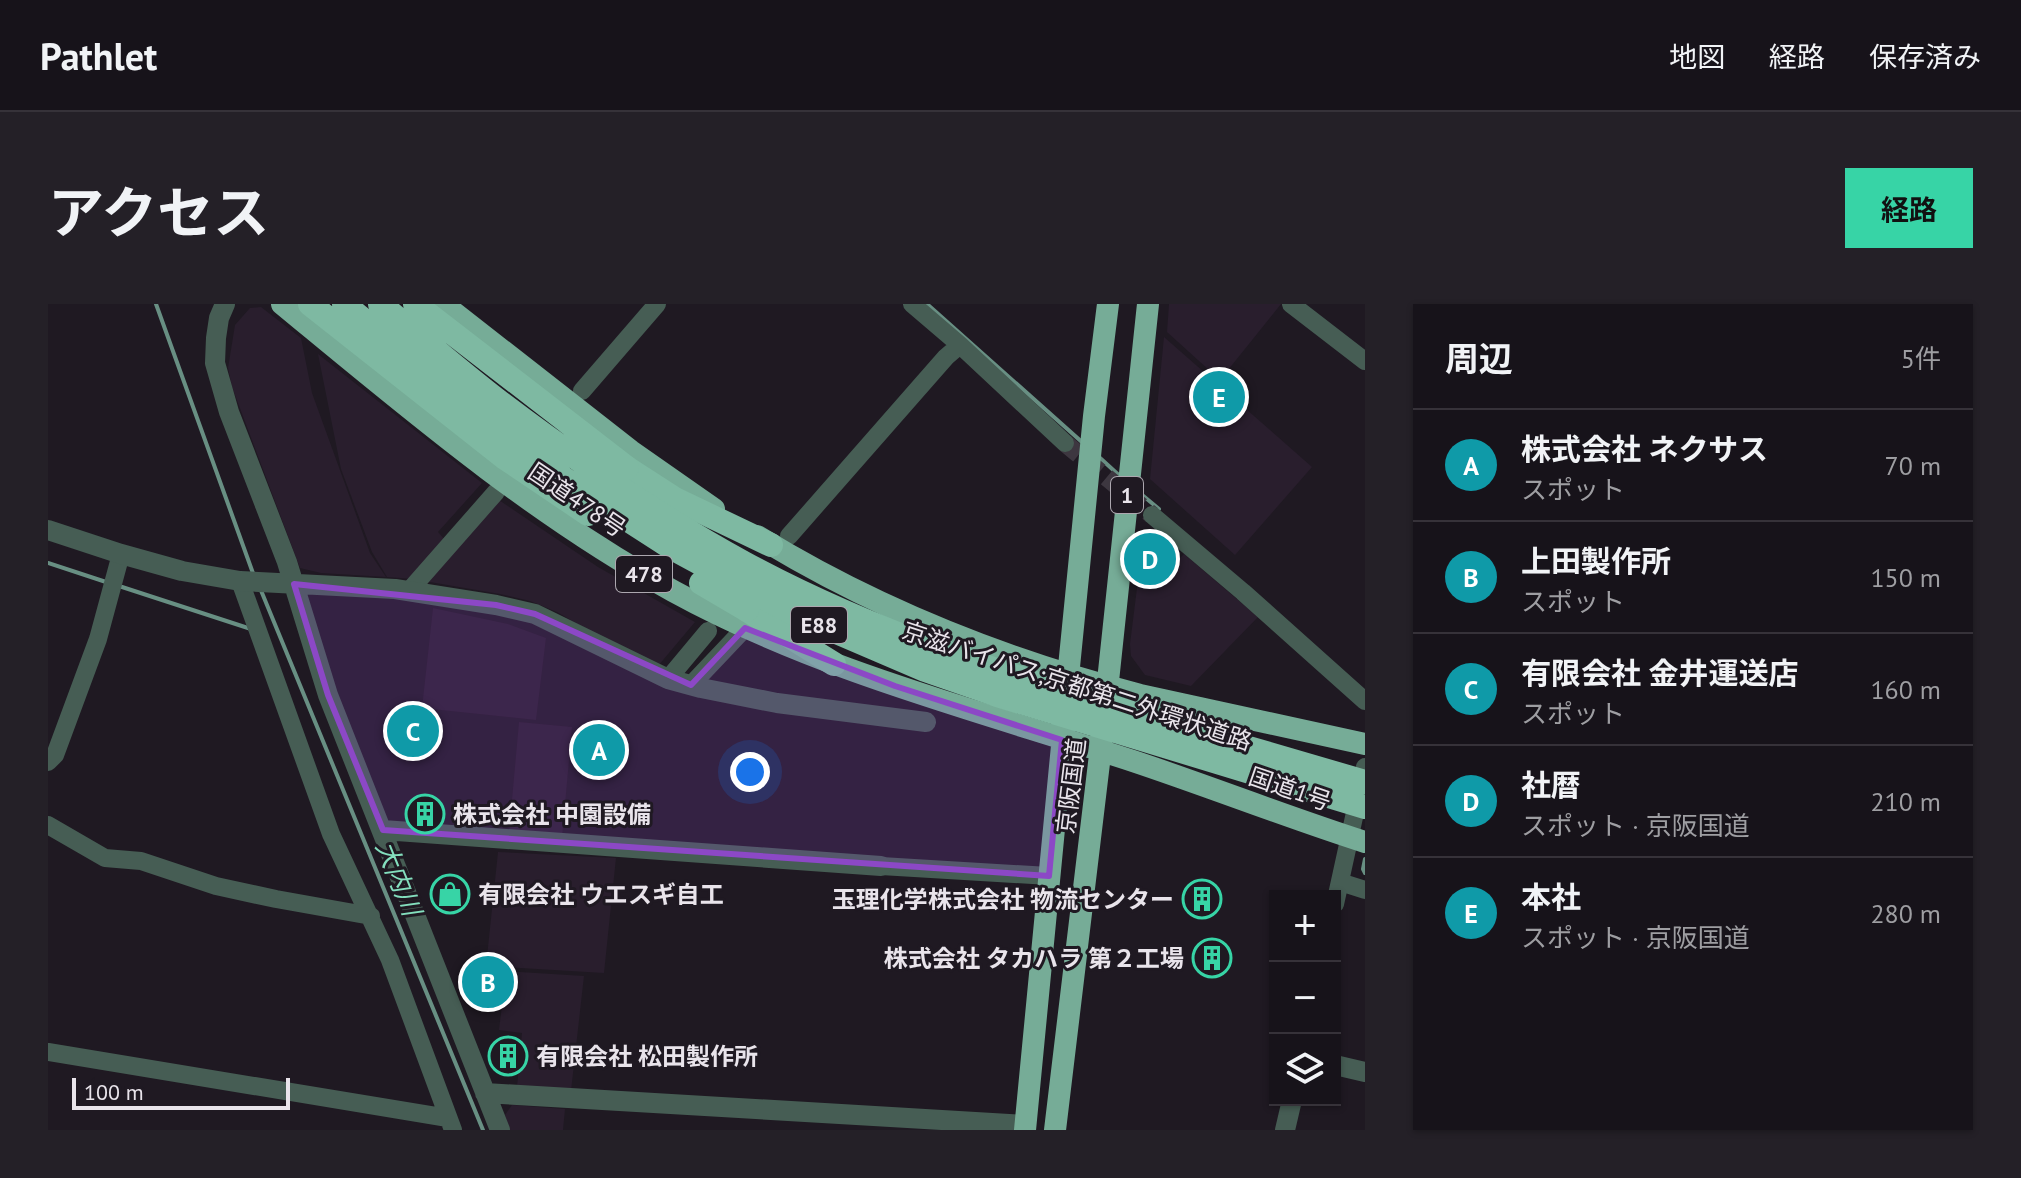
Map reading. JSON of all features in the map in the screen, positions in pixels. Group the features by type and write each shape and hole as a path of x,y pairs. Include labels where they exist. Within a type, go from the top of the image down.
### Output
{"highway":[{"name":"国道478号","path":"282,304 496,484 673,591 746,619"},
{"path":"310,304 505,458 746,619 834,664 1062,740"},
{"name":"京滋バイパス;京都第二外環状道路","path":"344,304 481,417 563,478 670,547 792,613 925,670 997,695 1365,807"},
{"name":"京滋バイパス;京都第二外環状道路","path":"380,304 495,398 580,461 689,532 746,564 854,616 1003,673 1103,694 1365,782"},
{"path":"415,304 627,468 675,499 780,541"},
{"path":"443,304 581,401 682,487 780,541 868,597 977,644 1068,674 1103,694 1365,766"},
{"name":"京阪国道","path":"1025,1127 1094,416 1108,304"},
{"name":"京阪国道","path":"1055,1130 1101,752 1103,694 1148,304"},
{"path":"1103,694 1365,744"},
{"name":"国道1号","path":"1062,740 1357,840"}],"street":[{"path":"225,304 219,318 215,363 229,412 294,584 328,695 500,1130"},
{"path":"581,401 631,352 623,343 657,304"},
{"path":"912,304 1065,443"},
{"path":"1291,304 1365,361"},
{"path":"780,541 817,492 828,493 946,357 960,345"},
{"path":"409,591 455,540 445,531 496,484"},
{"path":"1152,515 1365,701"},
{"path":"1125,520 1142,520 1187,545"},
{"path":"48,530 182,571 240,581 409,591 496,605 535,614 668,679 777,703 926,722"},
{"path":"48,762 55,755 98,639 121,554"},
{"path":"240,581 331,834 390,960 450,1124"},
{"path":"691,685 746,619"},
{"path":"668,679 708,631"},
{"path":"1338,890 1357,840 1365,766"},
{"path":"48,825 105,858 141,861 216,886 371,916"},
{"path":"383,830 1049,876"},
{"path":"1340,882 1365,890"},
{"path":"48,1052 450,1124"},
{"path":"1341,1066 1365,1072"},
{"path":"485,1093 1025,1127"},
{"path":"1285,1130 1291,1106"}],"highlighted area":[{"path":"294,584 496,605 535,614 691,685 745,628 895,686 1062,740 1049,876 383,830 328,695"}],"shaded area":[{"path":"1169,304 1281,304 1220,380 1167,332"},
{"path":"261,307 301,338 312,393 370,553 386,577 321,573 300,568 232,387 228,368 235,325 250,308"},
{"path":"1164,337 1312,467 1235,555 1150,479"},
{"path":"318,354 482,483 438,532 445,540 413,579 387,577 372,552 341,469"},
{"path":"496,498 598,567 695,622 658,666 615,646 557,612 530,601 424,581"},
{"path":"1184,554 1258,617 1191,686 1145,675 1131,656 1130,644 1141,556 1163,575"},
{"path":"433,608 508,624 546,638 536,720 422,708"},
{"path":"519,722 572,727 562,838 509,833"},
{"path":"498,852 616,858 604,973 486,966"},
{"path":"506,971 584,976 571,1091 517,1087 522,1033 499,1030"},
{"path":"512,1105 565,1109 563,1130 510,1130 505,1115"}],"waterway":[{"path":"156,304 254,576"},
{"path":"927,304 1083,443"},
{"path":"1099,457 1122,478"},
{"path":"1135,489 1159,509"},
{"path":"48,563 106,582"},
{"path":"119,586 251,629"},
{"name":"大内川","path":"260,588 483,1130"},
{"path":"1365,859 1365,873"}],"tunnel":[{"path":"1065,443 1152,515"}],"place":[{"name":"本社","path":"1219,397"},
{"name":"社暦","path":"1150,559"},
{"name":"有限会社 金井運送店","path":"413,731"},
{"name":"株式会社 ネクサス","path":"599,750"},
{"name":"株式会社 中園設備","path":"425,814"},
{"name":"有限会社 ウエスギ自工","path":"450,894"},
{"name":"玉理化学株式会社 物流センター","path":"1202,899"},
{"name":"株式会社 タカハラ 第２工場","path":"1212,958"},
{"name":"上田製作所","path":"488,982"},
{"name":"有限会社 松田製作所","path":"508,1056"}]}
